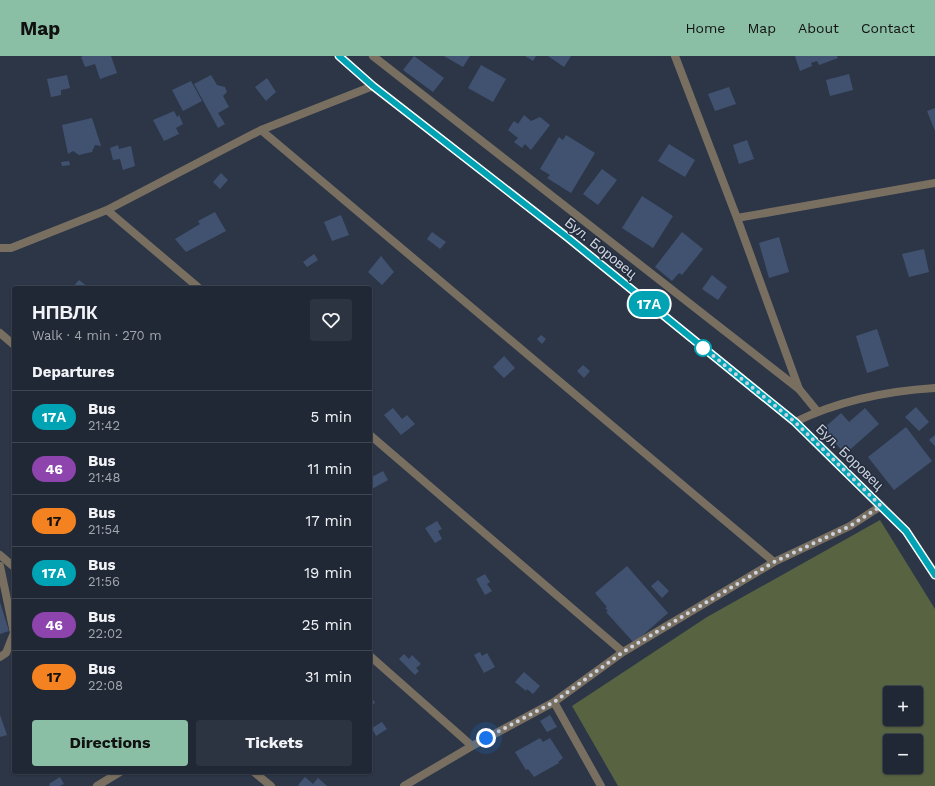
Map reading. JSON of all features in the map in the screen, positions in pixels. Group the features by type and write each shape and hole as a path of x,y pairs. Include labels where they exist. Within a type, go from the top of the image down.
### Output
{"street":[{"name":"Бул. Боровец","path":"339,56 373,86 567,237 795,422 906,531 935,575"},
{"path":"374,56 799,389 817,412"},
{"path":"675,56 737,218 799,389"},
{"path":"0,248 11,248 108,210 261,130 373,86"},
{"path":"261,130 774,562"},
{"path":"737,218 935,183"},
{"path":"108,210 197,286"},
{"path":"0,333 12,343"},
{"path":"795,422 817,412 848,402 935,388"},
{"path":"372,437 623,652"},
{"path":"404,786 472,746 554,702 623,652 774,562 850,526 881,506"},
{"path":"0,555 12,565"},
{"path":"0,566 12,623"},
{"path":"0,657 6,653 12,638"},
{"path":"372,658 472,746"},
{"path":"554,702 601,786"},
{"path":"97,786 117,774"},
{"path":"256,774 271,786"}],"green space":[{"path":"880,520 935,609 935,786 618,786 572,706 707,617"}],"building":[{"path":"111,56 117,73 100,79 95,64 85,67 81,57"},
{"path":"414,56 444,78 433,92 403,70"},
{"path":"444,56 470,56 463,67"},
{"path":"525,56 536,56 533,61"},
{"path":"548,56 571,56 564,67"},
{"path":"795,56 837,56 838,58 819,65 817,61 811,63 812,66 800,71"},
{"path":"481,65 506,79 493,102 468,88"},
{"path":"849,74 853,90 830,96 826,80"},
{"path":"67,75 70,88 61,90 61,95 51,97 47,79"},
{"path":"211,75 217,85 225,87 227,92 223,96 229,107 218,113 225,124 218,128 194,84"},
{"path":"267,78 276,92 266,101 255,87"},
{"path":"191,81 202,101 183,111 172,90"},
{"path":"729,87 736,104 715,111 708,94"},
{"path":"935,108 935,131 927,111"},
{"path":"174,111 177,117 179,115 183,124 176,128 179,134 164,141 153,120"},
{"path":"524,115 531,121 540,117 550,125 531,150 525,144 522,148 514,142 518,138 508,130 514,121 518,124"},
{"path":"92,118 101,146 95,145 92,152 79,155 73,151 68,154 62,125"},
{"path":"566,135 595,153 571,193 547,178 550,175 540,169 559,137 563,140"},
{"path":"747,140 754,159 739,164 733,145"},
{"path":"669,144 695,160 685,177 658,161"},
{"path":"118,145 119,149 131,146 135,166 123,170 120,159 113,160 110,148"},
{"path":"69,161 70,165 62,166 61,162"},
{"path":"602,169 617,180 598,205 583,194"},
{"path":"221,173 228,180 220,189 213,182"},
{"path":"642,196 673,216 653,248 622,228"},
{"path":"215,212 226,231 186,252 175,239 200,224 198,221"},
{"path":"341,215 349,235 332,241 324,222"},
{"path":"432,232 446,242 440,249 427,239"},
{"path":"682,232 703,249 682,275 679,273 672,281 655,267"},
{"path":"779,237 789,272 769,278 759,243"},
{"path":"924,249 929,272 909,277 902,254"},
{"path":"314,254 318,260 307,267 303,262"},
{"path":"381,256 394,272 382,285 368,272"},
{"path":"712,275 727,287 718,300 702,289"},
{"path":"79,280 86,286 74,286"},
{"path":"877,329 889,366 867,373 856,336"},
{"path":"541,335 546,339 542,344 537,339"},
{"path":"504,356 515,368 504,378 493,367"},
{"path":"583,365 590,371 584,378 577,371"},
{"path":"916,407 929,422 919,431 905,417"},
{"path":"393,408 402,419 407,415 415,424 401,435 384,415"},
{"path":"865,408 879,424 845,454 823,429 841,413 849,422"},
{"path":"906,427 932,461 894,490 868,457"},
{"path":"935,435 935,446 929,440"},
{"path":"383,471 388,480 372,489 372,477"},
{"path":"437,521 442,529 438,531 442,539 435,543 425,528"},
{"path":"627,566 668,613 634,643 606,612 608,611 605,608 607,607 595,593"},
{"path":"485,574 490,582 487,584 492,591 485,595 476,579"},
{"path":"658,580 669,591 662,598 651,586"},
{"path":"0,602 9,631 0,634"},
{"path":"480,652 482,656 487,653 495,667 484,673 474,655"},
{"path":"404,654 409,659 412,655 421,664 416,668 419,671 415,675 399,659"},
{"path":"524,672 540,686 533,694 527,689 526,691 515,682"},
{"path":"372,698 375,703 372,705"},
{"path":"0,715 7,735 0,737"},
{"path":"550,715 557,727 547,732 540,721"},
{"path":"382,722 387,729 376,736 372,728"},
{"path":"540,738 543,742 550,738 563,758 558,762 559,763 534,777 528,769 526,770 515,752"},
{"path":"60,777 64,784 60,786 50,786 49,784"},
{"path":"305,777 313,784 318,778 327,786 298,785"}],"bus line":[{"name":"17А","path":"339,56 373,86 567,237 795,422 906,531 935,575"}],"route":[{"path":"486,738 554,702 623,652 774,562 850,526 881,506 795,422 701,346 703,348"}]}
